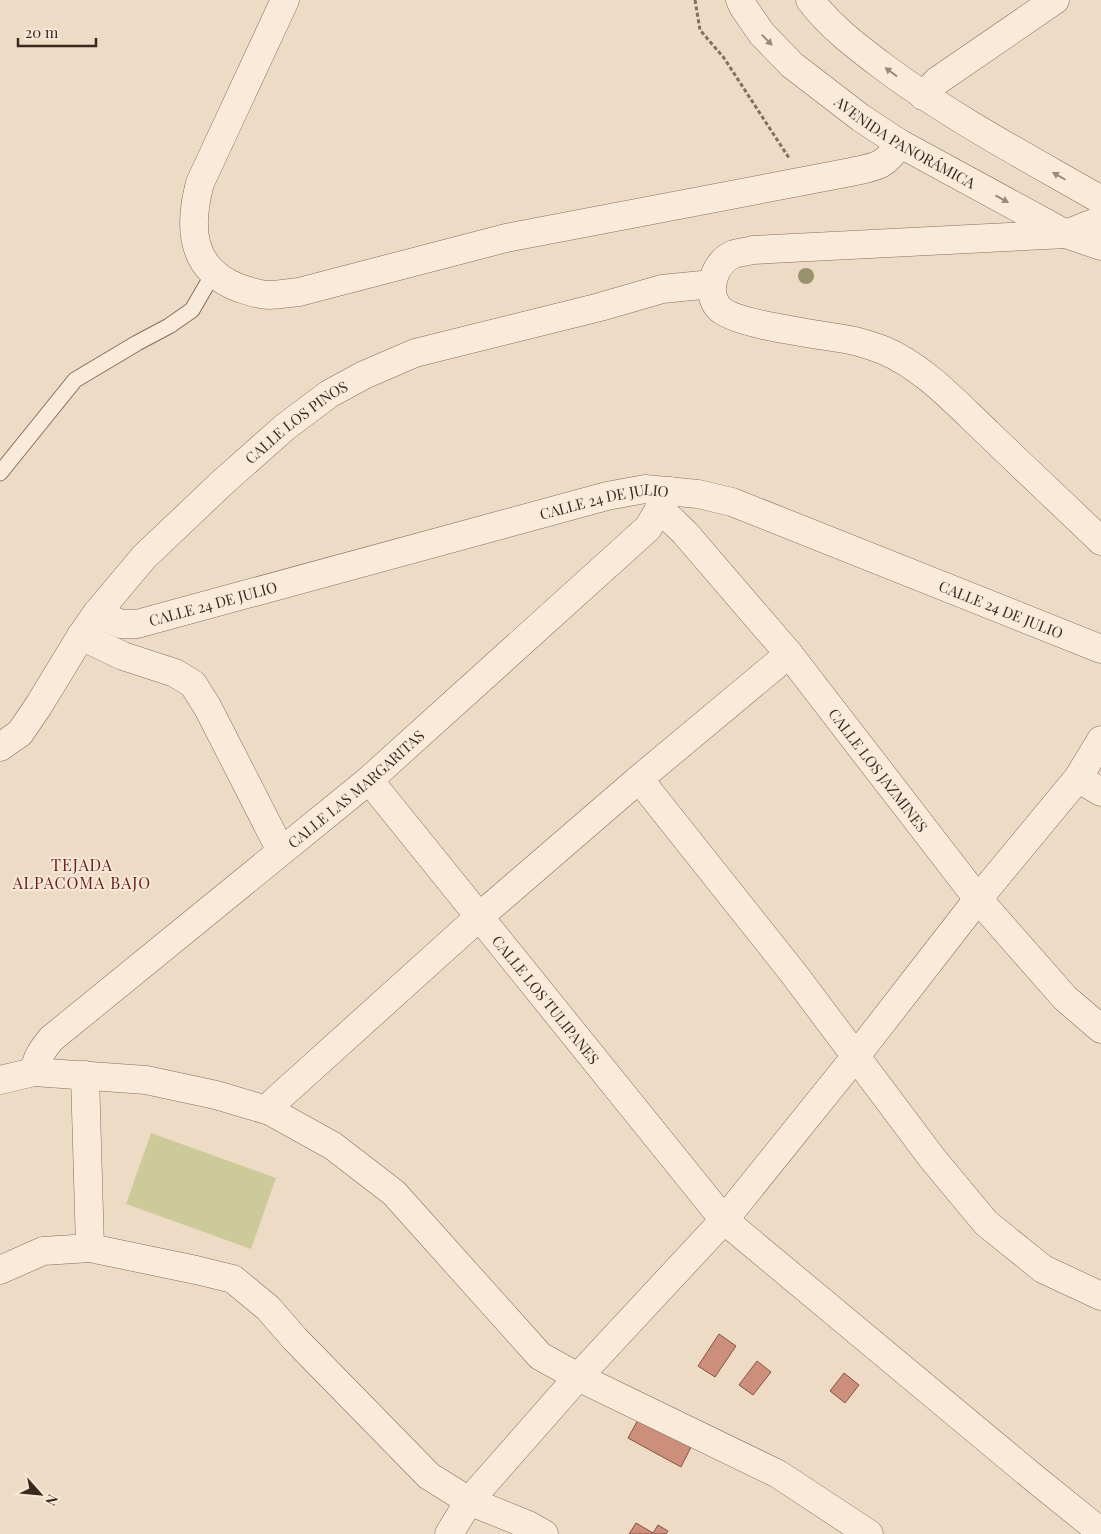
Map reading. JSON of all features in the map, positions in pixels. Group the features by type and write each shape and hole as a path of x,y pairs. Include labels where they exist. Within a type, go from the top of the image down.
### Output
{"street":[{"path":"285,0 200,183 193,207 193,234 199,254 213,274 232,285 255,294 271,295 299,292 506,238 879,166 892,155 899,143"},
{"name":"AVENIDA PANORÁMICA","path":"740,0 762,34 792,65 861,118 899,143 1066,234 1101,246"},
{"path":"810,0 825,20 852,43 923,96 1101,200"},
{"path":"923,96 937,81 1055,0"},
{"path":"1101,220 1066,234 753,250 733,254 719,266 712,284 717,306 731,316 758,324 853,341 884,350 920,371 950,397 1101,541"},
{"name":"CALLE LOS PINOS","path":"0,747 20,733 97,613 144,557 271,439 329,394 364,374 415,353 600,307 662,289 712,284"},
{"name":"CALLE 24 DE JULIO","path":"97,613 121,624 137,624 607,496 645,490 665,500 698,494 732,502 1101,649"},
{"name":"CALLE LOS JAZMINES","path":"665,500 685,533 789,654 978,899 1065,998 1101,1029"},
{"name":"CALLE LAS MARGARITAS","path":"34,1072 35,1063 51,1039 369,780 648,528 665,500"},
{"path":"81,636 124,656 174,673 193,684 208,708 281,851"},
{"path":"270,1110 274,1102 478,917 789,654"},
{"path":"449,1534 469,1501 578,1377 724,1220 856,1056 978,899 1078,778 1101,740"},
{"path":"1078,778 1101,792"},
{"name":"CALLE LOS TULIPANES","path":"369,780 724,1220 1101,1532"},
{"path":"639,780 794,974 932,1158 986,1222 1043,1269 1101,1296"},
{"path":"0,1080 34,1072 146,1080 216,1095 270,1110 333,1146 394,1193 540,1356 578,1377 778,1474 869,1534"},
{"path":"85,1075 90,1248"},
{"path":"0,1270 43,1251 90,1248 233,1279 268,1308 295,1339 429,1476 469,1501 544,1534"}],"lane":[{"path":"0,472 75,380 137,342 169,326 192,310 213,274"}],"path":[{"path":"695,0 700,30 724,58 776,140 805,181"}],"shaded area":[{"path":"151,1133 276,1178 251,1249 126,1204"}],"building":[{"path":"719,1334 736,1346 715,1377 698,1366"},
{"path":"757,1361 771,1372 753,1395 739,1385"},
{"path":"844,1373 859,1385 845,1403 830,1391"},
{"path":"639,1418 691,1447 681,1467 628,1438"},
{"path":"636,1523 653,1533 658,1525 668,1531 666,1534 629,1534"}],"district":[{"name":"TEJADA ALPACOMA BAJO","path":"82,873"}]}
